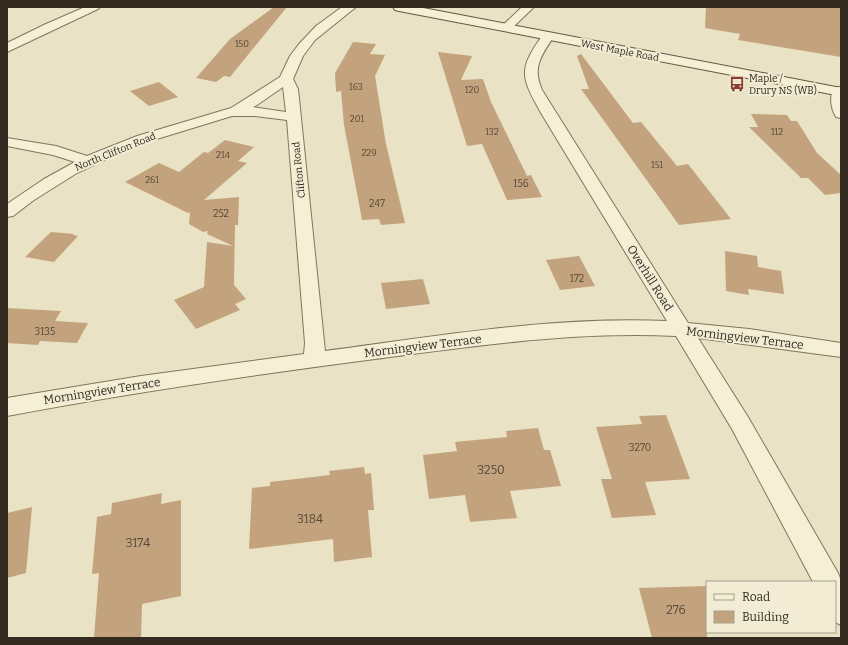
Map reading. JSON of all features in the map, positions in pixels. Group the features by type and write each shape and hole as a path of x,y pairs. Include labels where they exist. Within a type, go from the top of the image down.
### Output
{"main road":[{"name":"West Maple Road","path":"399,7 840,91"}],"street":[{"path":"7,48 50,26 94,7"},
{"path":"286,79 298,54 307,41 320,28 350,7"},
{"path":"506,28 528,7"},
{"name":"Overhill Road","path":"548,36 534,56 530,68 533,85 548,113 740,423 827,581"},
{"name":"North Clifton Road","path":"7,212 51,182 87,161 156,134 233,112 252,102 286,79"},
{"name":"Clifton Road","path":"286,79 291,89 315,343 314,360"},
{"path":"840,91 838,106 841,114"},
{"name":"North Clifton Road","path":"233,112 251,112 293,117"},
{"path":"7,142 56,151 87,161"},
{"name":"Morningview Terrace","path":"7,407 86,392 314,360 489,337 551,332 629,328 682,330 739,335 841,350"},
{"path":"836,600 841,611"}],"building":[{"path":"274,7 287,7 230,77 224,76 216,82 196,78 230,39"},
{"path":"706,7 841,7 841,57 738,40 740,34 705,28"},
{"path":"353,42 376,44 370,54 385,55 375,76 386,144 405,223 381,225 379,219 362,220 344,125 341,91 336,92 335,73"},
{"path":"438,52 472,56 461,80 483,79 491,102 527,176 531,175 542,197 507,200 482,144 467,146"},
{"path":"581,54 633,123 641,122 677,166 688,164 731,219 679,225 581,89 589,89 577,56"},
{"path":"159,82 178,97 149,106 130,91"},
{"path":"751,114 787,115 791,121 797,121 817,153 841,175 841,193 825,195 808,178 801,178 749,127 758,127"},
{"path":"225,140 254,147 238,161 247,163 204,200 239,197 238,225 235,225 234,285 246,299 235,304 240,310 196,329 174,300 204,287 207,242 233,246 207,234 208,231 203,232 189,224 190,212 188,213 125,182 159,163 179,172 204,152 208,153"},
{"path":"51,232 74,234 73,235 78,236 54,262 25,257"},
{"path":"725,251 757,256 758,267 781,271 784,294 748,289 749,295 726,291"},
{"path":"579,256 595,286 560,290 546,260"},
{"path":"423,279 430,304 386,309 381,283"},
{"path":"7,308 61,311 55,321 88,323 77,343 40,341 38,345 7,343"},
{"path":"666,415 690,479 645,482 656,515 612,518 601,479 612,479 596,427 642,424 639,416"},
{"path":"538,428 544,450 550,450 561,486 510,491 517,518 470,522 465,495 429,499 423,455 457,451 455,442 507,437 506,431"},
{"path":"364,467 365,474 371,473 374,510 368,510 372,557 334,562 333,539 249,549 252,488 270,486 270,482 330,475 329,471"},
{"path":"162,493 161,504 181,500 181,596 142,604 141,638 94,638 99,573 92,574 97,517 111,514 112,503"},
{"path":"32,507 26,573 7,578 7,513"},
{"path":"706,586 707,638 652,638 639,588"}],"place":[{"name":"Maple / Drury NS (WB)","path":"737,84"}]}
